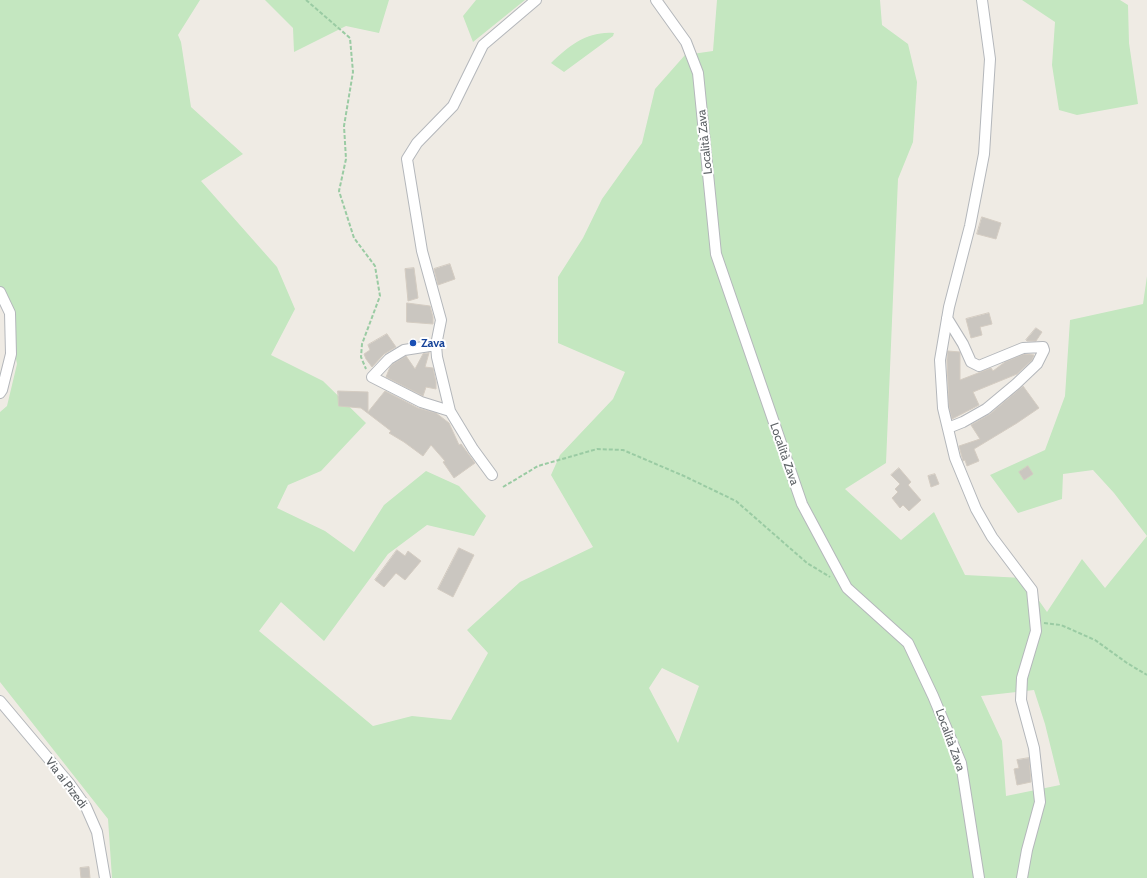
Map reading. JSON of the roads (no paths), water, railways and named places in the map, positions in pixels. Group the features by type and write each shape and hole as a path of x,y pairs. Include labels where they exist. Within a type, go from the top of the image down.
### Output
{"street":[{"path":"492,475 450,411 437,357 436,345 441,320 422,251 407,159 417,143 453,106 483,45 536,0"},
{"name":"Località Zava","path":"656,0 686,42 698,73 716,254 802,504 847,588 908,643 933,696 961,763 979,878"},
{"path":"982,0 990,59 984,154 970,226 947,318 940,360 943,408 955,458 976,509 992,537 1032,590 1036,631 1022,678 1021,700 1034,748 1040,802 1027,850 1022,878"},
{"path":"0,292 10,313 11,354 2,380 2,390 0,392"},
{"path":"947,318 963,344 971,362 979,366 1023,348 1043,347 1044,350 1038,364 992,404 963,422 948,428"},
{"path":"436,345 404,350 389,358 372,377 421,402 450,411"},
{"name":"Via ai Pizedi","path":"0,701 86,807 97,832 105,878"}],"place":[{"name":"Zava","path":"413,343"}]}
